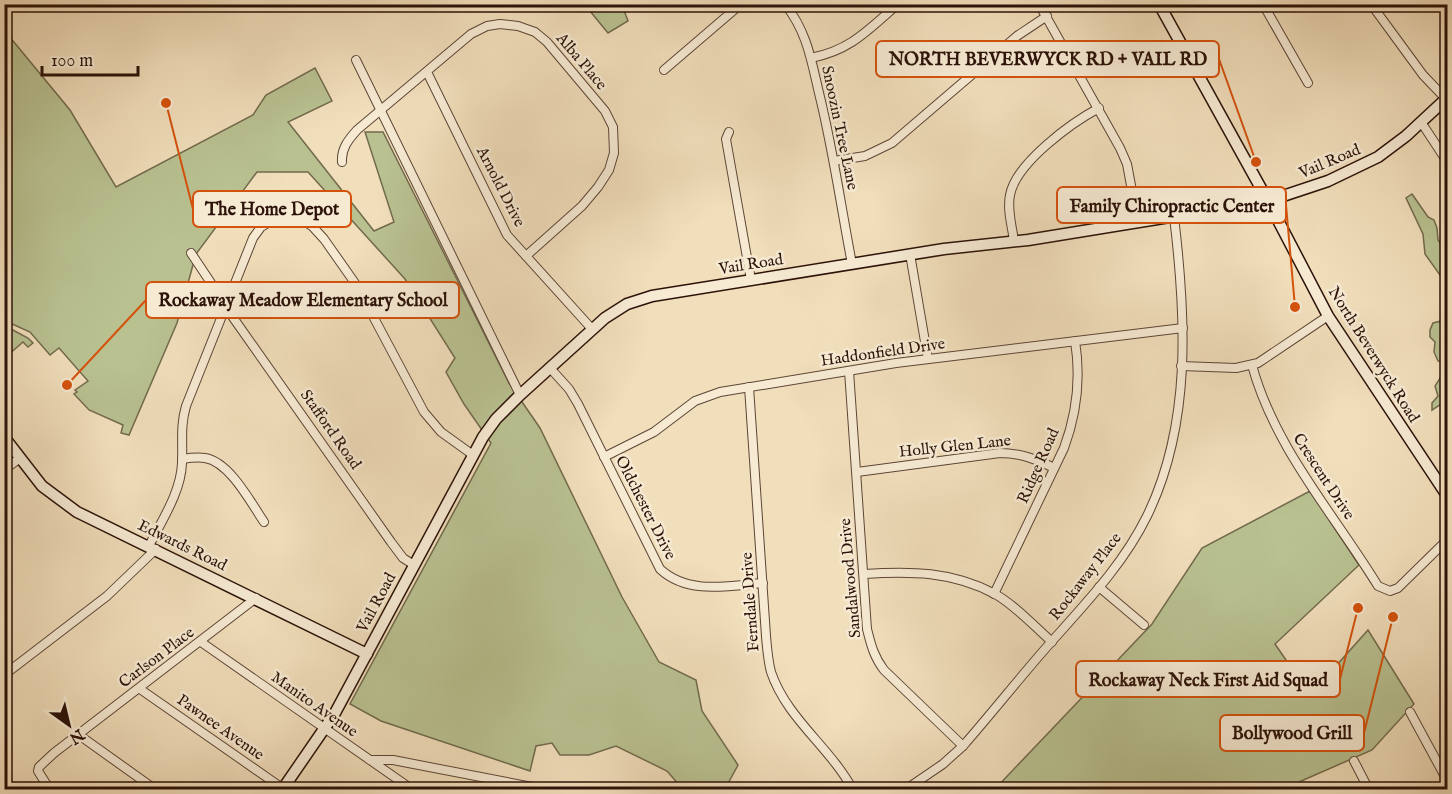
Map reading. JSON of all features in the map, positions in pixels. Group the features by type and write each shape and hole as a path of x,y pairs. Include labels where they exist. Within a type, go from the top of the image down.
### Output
{"street":[{"path":"664,70 741,4"},
{"name":"Snoozin Tree Lane","path":"785,4 802,30 811,58 834,161 852,264"},
{"path":"811,58 828,55 848,46 898,4"},
{"path":"1039,4 1099,108 1127,164 1138,223"},
{"name":"North Beverwyck Road","path":"1160,4 1328,316 1448,497"},
{"path":"1263,4 1308,83"},
{"path":"1371,4 1423,75 1447,98"},
{"path":"834,161 865,156 892,143 1017,36 1047,16"},
{"name":"Alba Place","path":"342,162 342,152 351,137 479,30 500,24 518,26 534,32 547,42 610,119 615,144 612,162 587,201 526,256"},
{"path":"356,60 520,395"},
{"name":"Arnold Drive","path":"427,72 507,235 592,329"},
{"name":"Vail Road","path":"283,789 335,713 473,455 496,419 615,310 639,299 751,280 910,254 1138,223 1268,201 1328,181 1363,166 1393,147 1447,98"},
{"path":"1014,241 1009,201 1017,176 1027,163 1067,129 1099,108"},
{"path":"1421,122 1448,163"},
{"path":"729,132 726,139 751,280"},
{"path":"4,675 107,596 125,580 152,548 176,491 182,459 181,421 254,238 261,227 272,219 284,216 305,221 324,239 357,286 424,412 441,432 473,455"},
{"name":"Rockaway Place","path":"905,789 943,764 963,746 1100,587 1138,532 1156,496 1164,474 1174,431 1181,366 1182,284 1174,217"},
{"path":"191,253 215,289 229,300"},
{"path":"910,254 928,360"},
{"name":"Stafford Road","path":"225,309 289,394 391,542 403,558 414,566"},
{"path":"1181,366 1228,368 1252,365 1328,316"},
{"name":"Haddonfield Drive","path":"604,457 654,432 695,401 720,392 928,360 1183,328"},
{"name":"Ridge Road","path":"994,594 1064,448 1074,415 1078,380 1075,341"},
{"name":"Crescent Drive","path":"1252,365 1262,398 1292,455 1378,586 1390,591 1398,588 1448,539"},
{"name":"Oldchester Drive","path":"550,368 573,394 657,566 681,584 699,587 763,583"},
{"name":"Sandalwood Drive","path":"849,371 867,629 871,645 878,661 899,685 963,746"},
{"name":"Ferndale Drive","path":"749,387 769,662 775,682 793,713 833,760 853,789"},
{"name":"Edwards Road","path":"4,437 42,486 63,503 367,654"},
{"name":"Holly Glen Lane","path":"857,472 1000,453 1034,458 1054,468"},
{"path":"4,470 20,458"},
{"path":"182,459 203,458 219,464 238,485 264,522"},
{"path":"864,574 903,571 954,578 994,594 1052,642"},
{"path":"1100,587 1144,625"},
{"name":"Carlson Place","path":"50,789 38,771 39,767 256,598"},
{"name":"Manito Avenue","path":"201,642 413,789"},
{"name":"Pawnee Avenue","path":"140,688 283,789"},
{"path":"1410,712 1448,782"},
{"path":"78,735 156,789"},
{"path":"370,760 393,760 548,789"},
{"path":"1354,761 1369,789"}],"green space":[{"path":"585,5 622,5 628,21 608,33"},
{"path":"4,30 70,110 116,187 253,115 266,95 315,68 332,101 288,122 374,231 394,222 365,132 383,132 509,383 540,428 622,597 659,662 696,680 702,711 738,765 725,789 680,786 667,771 616,746 589,755 560,755 552,743 536,746 530,771 381,721 350,704 491,443 464,404 446,372 455,358 405,279 308,172 257,172 196,254 177,323 129,435 121,433 123,425 89,410 74,394 77,392 75,390 88,381 59,348 50,355 30,332 10,323 5,329"},
{"path":"1412,194 1428,217 1434,220 1438,240 1447,252 1447,285 1425,254 1423,234 1406,198"},
{"path":"1447,315 1447,400 1432,410 1432,403 1438,396 1435,386 1446,369 1445,363 1438,361 1434,352 1435,342 1430,337 1430,330 1433,323 1445,320"},
{"path":"9,328 33,343 28,347 23,342 7,356 4,346"},
{"path":"1310,491 1359,565 1275,644 1310,695 1368,630 1414,704 1372,750 1283,789 994,790 1152,624 1202,548"}],"place":[{"name":"The Home Depot","path":"166,103"},
{"name":"NORTH BEVERWYCK RD + VAIL RD","path":"1256,162"},
{"name":"Family Chiropractic Center","path":"1295,307"},
{"name":"Rockaway Meadow Elementary School","path":"67,385"},
{"name":"Rockaway Neck First Aid Squad","path":"1358,608"},
{"name":"Bollywood Grill","path":"1393,617"}]}
